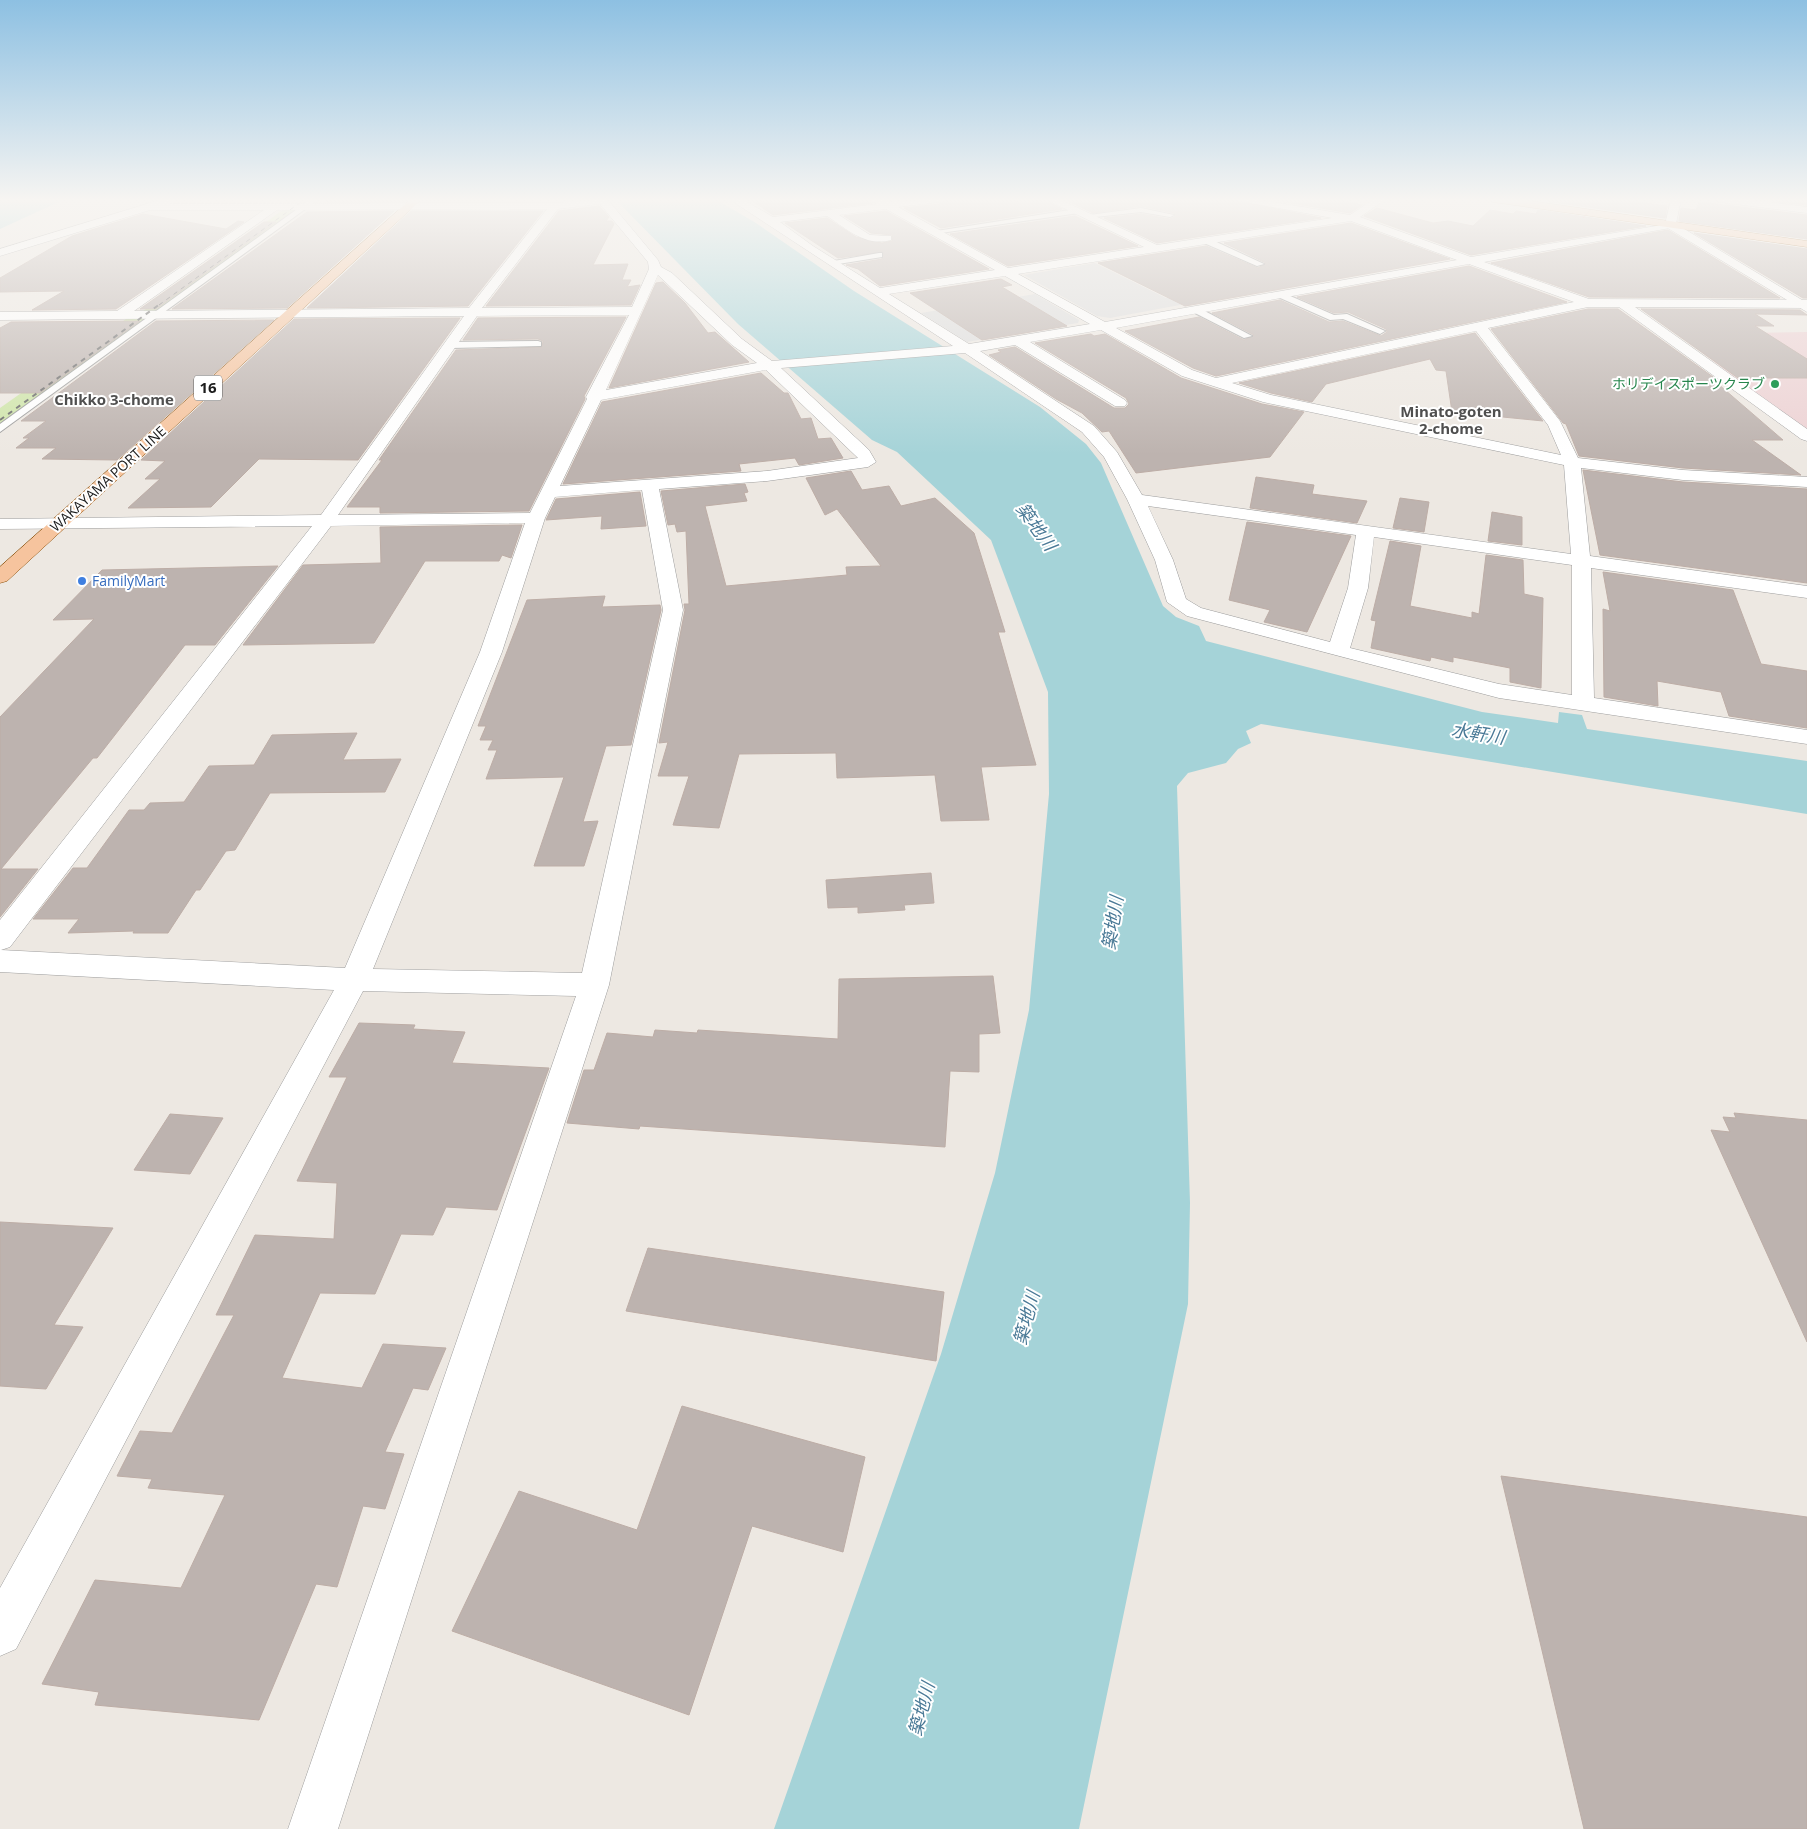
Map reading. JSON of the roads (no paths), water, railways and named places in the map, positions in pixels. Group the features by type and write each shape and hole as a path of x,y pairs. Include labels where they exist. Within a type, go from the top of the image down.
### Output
{"main road":[{"name":"WAKAYAMA PORT LINE","path":"0,577 322,284"}],"street":[{"path":"119,316 164,284"},
{"path":"0,940 326,520 494,284"},
{"path":"0,1633 354,980 491,652 536,518 637,312 649,284"},
{"path":"550,492 767,476 868,462 863,453 774,365 737,342 677,284"},
{"path":"866,284 961,349 1088,428 1111,455 1136,499 1164,560 1177,602 1194,612 1499,692 1807,737"},
{"path":"878,292 930,284"},
{"path":"1029,284 1187,373 1211,383 1268,399 1572,462 1683,475 1807,482"},
{"path":"594,397 774,365 961,349 1104,326 1335,284"},
{"path":"1538,284 1588,303"},
{"path":"1770,284 1805,305"},
{"path":"1211,383 1588,303 1805,305"},
{"path":"1624,304 1807,436"},
{"path":"0,316 637,312"},
{"path":"1479,325 1555,424 1572,462 1581,561 1583,705"},
{"path":"1016,340 1120,403"},
{"path":"313,1829 594,985 673,610 649,484"},
{"path":"1136,499 1807,592"},
{"path":"0,524 536,518"},
{"path":"1338,651 1358,588 1366,531"},
{"path":"0,961 354,980 594,985"}],"lane":[{"path":"0,429 200,284"},
{"path":"1281,294 1333,318 1344,316 1380,331"},
{"path":"1196,310 1247,336"},
{"path":"450,345 538,344"}],"water":[{"path":"699,284 844,284 1040,407 1086,444 1101,463 1163,606 1176,617 1199,626 1206,641 1482,712 1558,723 1559,712 1582,715 1587,729 1807,761 1807,814 1261,724 1246,731 1251,743 1238,749 1226,763 1188,773 1177,786 1190,1203 1188,1304 1079,1829 774,1829 941,1354 995,1173 1029,1010 1049,794 1048,692 991,540 897,452 872,440 738,324"}],"railway":[{"path":"159,305 187,284"},
{"path":"0,420 160,304"}],"place":[{"name":"ホリデイスポーツクラブ","path":"1775,384"},
{"name":"FamilyMart","path":"82,581"}],"district":[{"name":"Chikko 3-chome","path":"114,400"},
{"name":"Minato-goten 2-chome","path":"1451,420"}],"water label":[{"name":"築地川","path":"1036,527"},
{"name":"水軒川","path":"1478,734"},
{"name":"築地川","path":"1113,923"},
{"name":"築地川","path":"1027,1318"},
{"name":"築地川","path":"922,1709"}]}
